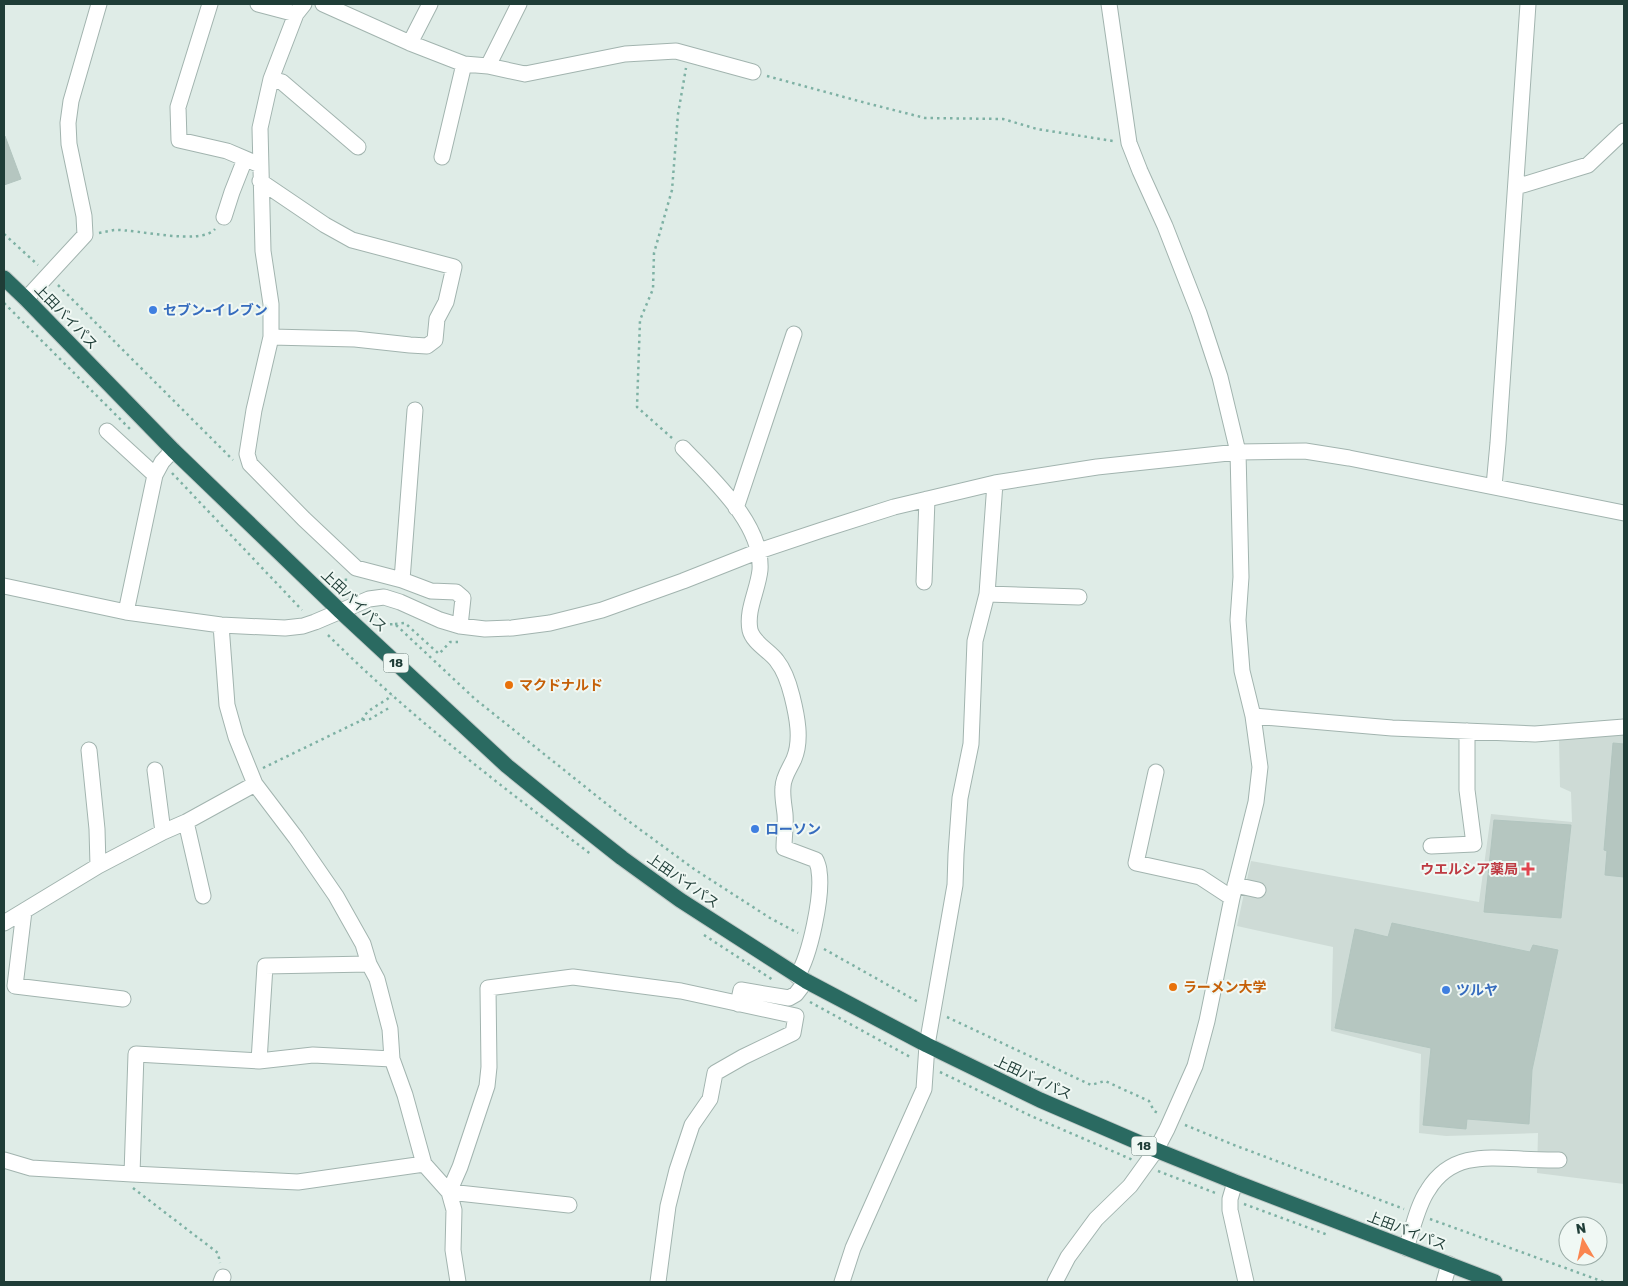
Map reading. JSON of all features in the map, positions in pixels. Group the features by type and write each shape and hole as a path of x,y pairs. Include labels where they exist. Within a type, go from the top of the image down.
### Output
{"highway":[{"name":"上田バイパス","path":"4,278 173,450 340,611 507,766 622,858 680,900 801,979 927,1045 1040,1100 1235,1182 1495,1282"}],"street":[{"path":"26,299 85,235 84,216 69,144 68,123 71,101 99,4"},
{"path":"210,4 178,107 179,140 227,151 260,165"},
{"path":"258,4 300,9 271,79 260,128 263,251 271,304 271,337 254,410 247,454 250,464 304,520 356,568 402,580 431,591 456,592 463,598 460,626"},
{"path":"323,4 410,43 464,64 488,66 525,74 625,54 676,51 753,72"},
{"path":"410,43 430,4"},
{"path":"488,66 519,4"},
{"path":"1055,1282 1068,1257 1096,1219 1130,1186 1156,1150 1195,1066 1207,1021 1233,892 1256,802 1260,767 1253,716 1242,671 1238,620 1241,577 1238,452 1220,377 1199,313 1165,226 1129,143 1109,4"},
{"path":"1494,486 1528,4"},
{"path":"442,157 464,64"},
{"path":"271,79 282,82 358,147"},
{"path":"1516,187 1588,165 1624,130"},
{"path":"224,217 245,159"},
{"path":"260,181 352,240 454,267 446,302 437,318 435,340 427,346 355,339 271,337"},
{"path":"736,508 794,334"},
{"path":"402,580 415,410"},
{"path":"107,431 155,475"},
{"path":"684,448 730,498 747,524 759,551 759,579 749,624 751,634 777,660 784,670 792,697 799,736 794,759 782,786 785,816 784,848 816,860 820,872 819,895 811,940 796,994 789,998 741,990 738,1004"},
{"path":"126,612 155,475 162,462 173,450"},
{"path":"4,586 126,612 221,625 285,628 303,626 370,599 384,597 440,620 460,626 485,629 512,628 564,620 602,610 759,551 876,513 927,499 995,483 1096,466 1238,452 1305,451 1494,486 1624,513"},
{"path":"842,1282 853,1248 924,1089 932,1010 955,885 960,798 971,744 975,641 987,594 995,483"},
{"path":"924,582 927,499"},
{"path":"987,594 1079,597"},
{"path":"221,625 227,705 252,779 336,896 363,944 369,964 377,978 390,1029 392,1058 405,1095 424,1164 449,1192 454,1210 453,1250 458,1282"},
{"path":"1253,716 1392,728 1535,734 1624,727"},
{"path":"1431,846 1474,844 1467,790 1467,731"},
{"path":"89,750 97,829 98,866"},
{"path":"155,770 162,832"},
{"path":"1156,772 1136,863 1200,877 1233,892 1258,890"},
{"path":"4,923 98,866 162,832 186,822 252,779"},
{"path":"186,822 203,896"},
{"path":"24,911 15,986 123,999"},
{"path":"259,1061 265,966 369,964"},
{"path":"449,1192 460,1167 487,1086 489,1067 488,988 573,977 681,991 796,1016 793,1033 715,1073 710,1099 692,1125 677,1170 668,1206 658,1282"},
{"path":"132,1174 136,1054 259,1061 313,1055 392,1058"},
{"path":"1406,1248 1430,1186 1443,1172 1452,1166 1483,1158 1559,1160"},
{"path":"4,1160 31,1168 298,1182 424,1164"},
{"path":"1235,1182 1230,1199 1230,1210 1246,1282"},
{"path":"449,1192 569,1205"},
{"path":"1444,1282 1448,1264"}],"path":[{"path":"684,448 637,407 640,320 653,289 654,253 672,190 678,114 688,54"},
{"path":"753,72 925,118 1003,119 1037,129 1129,143"},
{"path":"85,235 114,230 198,237 212,233 224,217"},
{"path":"4,234 48,274 235,462"},
{"path":"347,574 344,593 354,606"},
{"path":"374,625 405,622 440,654 450,642 458,642"},
{"path":"395,624 475,698 623,817 694,869 770,918 932,1010 1091,1085 1105,1081 1149,1101 1154,1111 1234,1145 1604,1282"},
{"path":"362,720 365,713 392,695"},
{"path":"252,779 362,720 390,708"},
{"path":"1154,1169 1333,1237"},
{"path":"132,1174 134,1189 218,1253 222,1280"}],"shaded area":[{"path":"1624,734 1624,1184 1537,1173 1538,1133 1446,1136 1419,1133 1421,1054 1331,1031 1333,947 1237,926 1251,861 1479,902 1491,814 1572,822 1571,792 1560,787 1559,740"}],"building":[{"path":"4,137 21,179 4,185"},
{"path":"1613,743 1624,744 1624,877 1605,875 1607,851 1604,850"},
{"name":"ウエルシア薬局","path":"1494,820 1571,825 1561,918 1484,912"},
{"name":"ツルヤ","path":"1392,923 1530,952 1533,945 1558,950 1532,1070 1529,1124 1467,1119 1466,1129 1423,1125 1431,1048 1335,1028 1355,929 1388,937"}],"place":[{"name":"セブン-イレブン","path":"153,310"},
{"name":"マクドナルド","path":"509,685"},
{"name":"ローソン","path":"755,829"},
{"name":"ウエルシア薬局","path":"1528,869"},
{"name":"ラーメン大学","path":"1173,987"},
{"name":"ツルヤ","path":"1446,990"}]}
